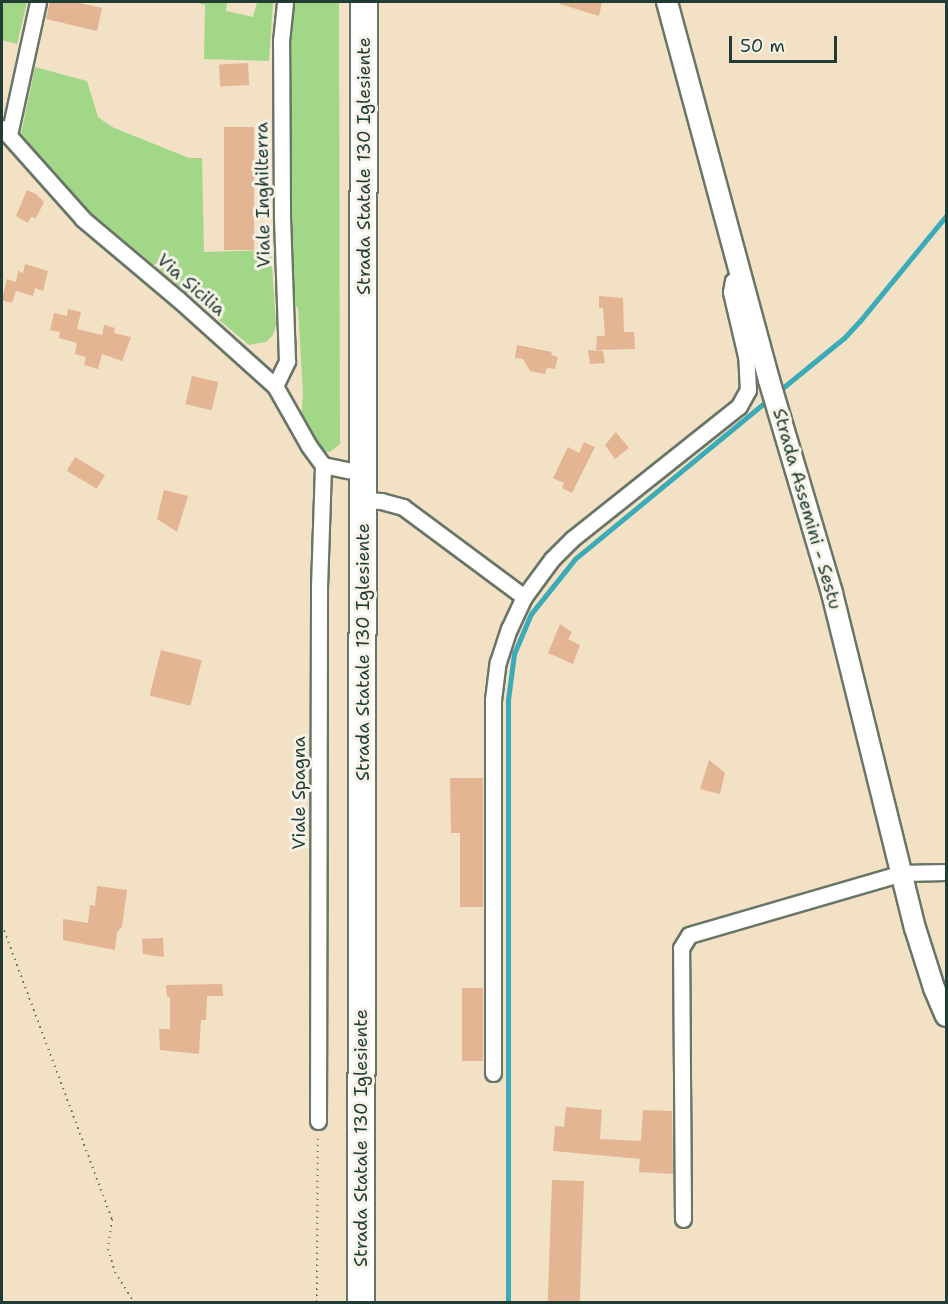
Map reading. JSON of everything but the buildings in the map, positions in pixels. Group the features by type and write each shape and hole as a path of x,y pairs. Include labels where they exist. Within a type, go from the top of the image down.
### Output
{"main road":[{"name":"Strada Statale 130 Iglesiente","path":"345,1302 335,468 347,2"},
{"name":"Strada Statale 130 Iglesiente","path":"360,1302 364,2"}],"street":[{"path":"5,132 38,2"},
{"name":"Viale Inghilterra","path":"275,386 287,361 282,215 281,41 285,2"},
{"name":"Strada Assemini - Sestu","path":"667,2 769,380 832,593 902,873 934,988 946,1016"},
{"name":"Via Sicilia","path":"5,132 83,219 178,299 275,386 309,446 335,468"},
{"path":"493,1073 493,700 498,662 509,629 524,597 552,559 572,539 738,406 748,390 746,356 731,292 733,280 741,276"},
{"name":"Viale Spagna","path":"318,1121 319,598 335,468"},
{"path":"363,500 381,501 403,507 524,597"},
{"path":"683,1220 681,948 689,935 902,873 946,872"}],"path":[{"path":"2,925 112,1219 108,1249 115,1272 134,1302"},
{"path":"316,1302 318,1121"}],"green space":[{"path":"2,2 27,2 17,44 2,40"},
{"path":"196,2 227,2 226,11 253,17 257,2 273,2 269,61 204,59 205,5"},
{"path":"291,2 339,2 340,444 330,452 321,452 301,421 303,393 298,308 295,306 288,220"},
{"path":"35,67 87,81 98,117 112,127 189,158 202,158 204,252 271,250 276,325 273,335 266,342 249,345 87,209 21,134"}],"waterway":[{"path":"779,391 844,338 946,216"},
{"path":"508,1302 508,700 514,654 531,614 575,559 770,398"}]}
